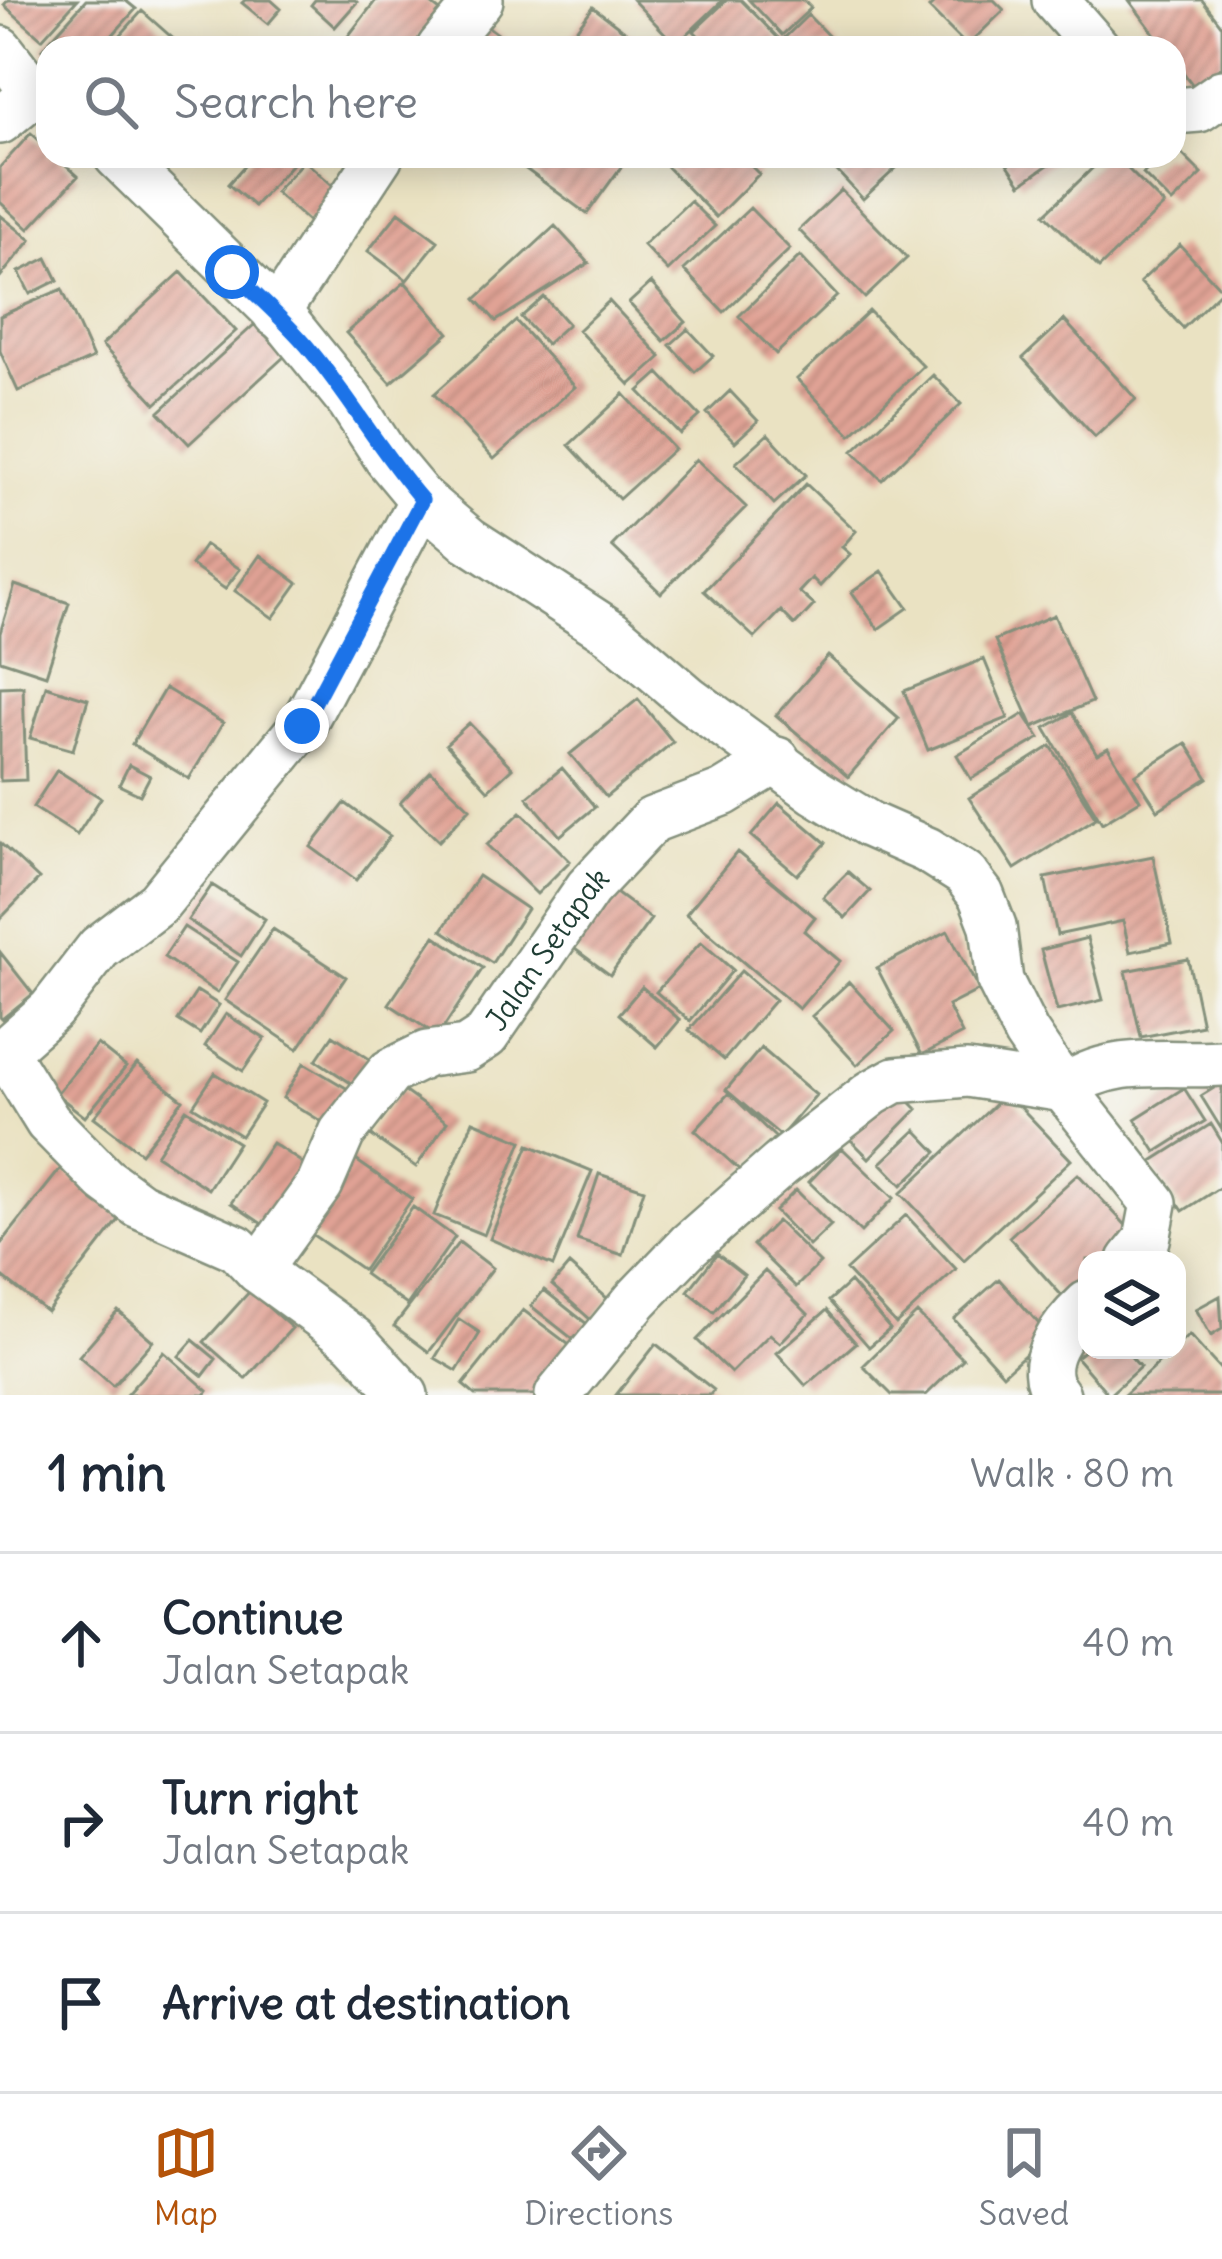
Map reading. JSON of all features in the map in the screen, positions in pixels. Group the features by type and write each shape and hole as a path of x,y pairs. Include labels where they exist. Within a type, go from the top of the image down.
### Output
{"street":[{"path":"450,36 480,0"},
{"path":"1055,0 1086,36"},
{"path":"0,49 28,106"},
{"path":"1186,110 1199,109 1222,93"},
{"path":"129,168 314,354 386,458 422,500 469,540 612,633 689,699 815,792 965,874 981,895 993,926 1000,980 1027,1034 1154,1203 1148,1240 1139,1251"},
{"path":"277,314 372,168"},
{"path":"404,1395 354,1340 257,1270 237,1248 139,1205 105,1180 48,1122 2,1053 52,1010 99,948 158,903 302,726 422,500"},
{"name":"Jalan Setapak","path":"257,1270 320,1184 342,1133 390,1072 427,1054 466,1049 486,1036 588,888 652,820 723,793 777,760"},
{"path":"557,1395 689,1245 780,1165 895,1080 967,1074 1064,1089 1079,1077 1114,1068 1151,1062 1222,1063"},
{"path":"1050,1392 1049,1350 1078,1315"}],"building":[{"path":"8,0 77,0 45,36 39,36 4,5"},
{"path":"86,0 125,0 136,9 112,36 54,36"},
{"path":"271,0 281,9 268,24 242,3"},
{"path":"315,0 357,2 335,27 311,5"},
{"path":"376,0 426,0 440,11 421,36 348,36"},
{"path":"633,0 723,0 685,36 667,36"},
{"path":"727,0 741,0 776,36 699,36 694,31"},
{"path":"749,0 803,0 811,8 782,35"},
{"path":"937,0 994,0 1004,10 977,36 957,36 929,8"},
{"path":"1129,0 1202,0 1222,26 1222,67 1194,87 1186,76 1186,36 1156,36"},
{"path":"593,7 631,36 571,36"},
{"path":"142,11 170,36 120,36"},
{"path":"808,15 828,36 786,36"},
{"path":"480,21 501,36 469,36"},
{"path":"31,133 36,137 36,168 69,168 78,176 29,229 0,202 0,167"},
{"path":"1186,158 1202,174 1172,203 1143,174 1149,168 1186,168"},
{"path":"242,168 288,168 254,206 228,184"},
{"path":"297,168 313,168 340,192 311,224 275,192"},
{"path":"524,168 620,168 587,214"},
{"path":"668,168 753,168 759,174 716,217"},
{"path":"834,168 896,168 863,199"},
{"path":"1010,168 1044,168 1021,184"},
{"path":"1093,168 1127,168 1164,205 1099,268 1045,214"},
{"path":"841,190 907,258 865,298 799,230"},
{"path":"690,201 715,226 668,271 643,245"},
{"path":"750,208 790,249 724,312 684,270"},
{"path":"399,212 438,241 407,280 368,251"},
{"path":"0,215 31,240 0,277"},
{"path":"555,226 589,263 496,321 476,299"},
{"path":"1180,245 1222,290 1183,328 1140,282"},
{"path":"800,256 837,296 776,354 739,316"},
{"path":"47,258 58,280 30,294 19,272"},
{"path":"181,272 236,331 156,404 102,345"},
{"path":"405,282 449,333 391,383 346,333"},
{"path":"651,283 686,322 664,341 629,303"},
{"path":"62,289 93,358 18,391 0,351 0,316"},
{"path":"544,297 568,324 546,344 521,317"},
{"path":"609,301 661,357 630,385 578,330"},
{"path":"869,311 923,366 851,435 797,379"},
{"path":"1064,320 1136,399 1095,437 1023,358"},
{"path":"516,321 575,387 494,459 434,394"},
{"path":"255,324 285,356 189,444 159,412"},
{"path":"688,329 713,356 695,372 670,345"},
{"path":"659,373 700,416 680,434 639,391"},
{"path":"933,375 961,404 882,480 853,451"},
{"path":"730,391 758,421 735,442 707,413"},
{"path":"624,394 674,449 619,499 569,445"},
{"path":"768,434 806,475 774,504 736,463"},
{"path":"696,459 746,507 661,593 612,546"},
{"path":"806,484 856,531 842,547 850,554 820,586 812,578 799,592 814,605 795,625 781,611 755,638 704,591"},
{"path":"205,545 240,569 225,589 191,565"},
{"path":"260,555 298,583 273,618 235,591"},
{"path":"882,571 908,608 878,629 852,592"},
{"path":"15,585 69,603 46,675 0,660 0,633"},
{"path":"1054,615 1092,702 1033,727 995,640"},
{"path":"828,656 899,718 848,777 776,715"},
{"path":"984,659 1008,718 928,750 904,691"},
{"path":"23,686 26,780 0,781 0,687"},
{"path":"46,686 88,699 73,750 30,738"},
{"path":"165,688 223,723 189,779 132,744"},
{"path":"638,699 673,742 606,797 570,754"},
{"path":"1072,713 1097,754 1108,748 1140,800 1102,823 1045,728"},
{"path":"1024,714 1040,738 971,779 957,755"},
{"path":"469,723 512,768 488,790 446,744"},
{"path":"1186,743 1208,778 1158,810 1135,775"},
{"path":"1051,746 1096,818 1015,869 969,798"},
{"path":"129,765 150,776 140,795 119,785"},
{"path":"562,768 595,807 560,836 527,797"},
{"path":"57,770 101,798 77,835 33,807"},
{"path":"431,771 470,808 439,841 400,803"},
{"path":"345,803 390,836 356,880 311,847"},
{"path":"779,803 826,843 797,875 751,836"},
{"path":"521,812 570,861 537,894 487,845"},
{"path":"0,843 39,879 0,919"},
{"path":"737,852 815,917 804,931 840,961 799,1009 686,914"},
{"path":"1153,856 1172,943 1130,952 1123,921 1057,935 1045,878"},
{"path":"848,872 870,891 845,918 823,897"},
{"path":"478,876 527,909 492,963 442,930"},
{"path":"212,885 265,919 241,956 188,920"},
{"path":"605,885 651,919 610,975 564,941"},
{"path":"184,927 238,962 217,993 164,957"},
{"path":"273,929 346,977 298,1049 225,1000"},
{"path":"948,931 979,990 948,1006 962,1034 922,1055 877,968"},
{"path":"435,936 483,968 438,1036 389,1004"},
{"path":"1087,938 1103,1000 1057,1011 1041,950"},
{"path":"701,942 733,970 690,1021 656,992"},
{"path":"0,952 33,994 2,1019 0,1017"},
{"path":"1188,959 1202,1025 1141,1037 1126,971"},
{"path":"741,971 775,1000 724,1060 689,1030"},
{"path":"849,982 894,1031 857,1065 812,1016"},
{"path":"642,987 680,1020 657,1047 619,1014"},
{"path":"197,991 219,1005 200,1034 178,1020"},
{"path":"226,1014 265,1039 243,1071 205,1046"},
{"path":"333,1035 383,1068 366,1093 316,1060"},
{"path":"97,1044 126,1067 85,1117 56,1094"},
{"path":"761,1048 816,1095 781,1136 726,1090"},
{"path":"304,1063 358,1095 337,1131 283,1098"},
{"path":"137,1064 183,1100 141,1153 94,1117"},
{"path":"215,1073 263,1103 241,1136 193,1106"},
{"path":"1222,1083 1222,1130 1201,1096"},
{"path":"896,1088 917,1109 869,1158 847,1136"},
{"path":"1184,1088 1205,1121 1156,1152 1135,1119"},
{"path":"401,1089 447,1122 416,1167 369,1134"},
{"path":"729,1093 775,1137 742,1172 695,1130"},
{"path":"1007,1093 1071,1160 964,1260 901,1193"},
{"path":"186,1109 238,1143 208,1189 156,1155"},
{"path":"473,1121 522,1141 484,1235 434,1215"},
{"path":"1211,1124 1222,1142 1222,1186 1183,1211 1151,1162"},
{"path":"916,1130 937,1152 902,1185 881,1163"},
{"path":"272,1143 318,1173 277,1234 231,1203"},
{"path":"529,1145 592,1171 553,1266 490,1239"},
{"path":"842,1148 894,1198 861,1232 809,1182"},
{"path":"347,1154 412,1199 363,1270 297,1224"},
{"path":"61,1168 122,1216 47,1312 0,1275 0,1245"},
{"path":"599,1174 644,1189 623,1255 577,1240"},
{"path":"1078,1174 1134,1234 1116,1251 1078,1251 1078,1285 1064,1298 1009,1237"},
{"path":"796,1190 831,1225 809,1246 775,1211"},
{"path":"413,1207 455,1237 407,1305 364,1274"},
{"path":"906,1215 956,1269 896,1324 846,1270"},
{"path":"777,1221 820,1263 796,1287 753,1245"},
{"path":"459,1242 493,1268 429,1352 394,1326"},
{"path":"717,1254 744,1275 714,1312 688,1291"},
{"path":"569,1265 608,1299 591,1320 552,1285"},
{"path":"765,1271 808,1314 780,1343 770,1334 731,1373 697,1340"},
{"path":"999,1279 1048,1334 1003,1374 954,1319"},
{"path":"850,1282 890,1329 869,1347 829,1301"},
{"path":"544,1290 597,1332 584,1348 531,1306"},
{"path":"250,1291 292,1328 246,1379 204,1342"},
{"path":"1220,1296 1222,1329 1211,1336 1196,1309"},
{"path":"523,1310 576,1350 540,1395 475,1395 463,1385"},
{"path":"827,1310 856,1343 806,1386 777,1353"},
{"path":"118,1311 153,1341 113,1386 79,1356"},
{"path":"917,1313 963,1359 926,1395 892,1395 863,1366"},
{"path":"459,1319 480,1333 457,1371 435,1358"},
{"path":"1189,1335 1222,1371 1222,1395 1124,1395 1163,1359 1186,1359"},
{"path":"193,1340 216,1359 203,1376 179,1356"},
{"path":"656,1344 714,1390 710,1395 616,1395"},
{"path":"164,1352 208,1391 205,1395 126,1395"},
{"path":"1076,1357 1133,1359 1140,1367 1109,1395"}],"route":[{"path":"232,272 314,354 386,458 422,500 302,726"}]}
